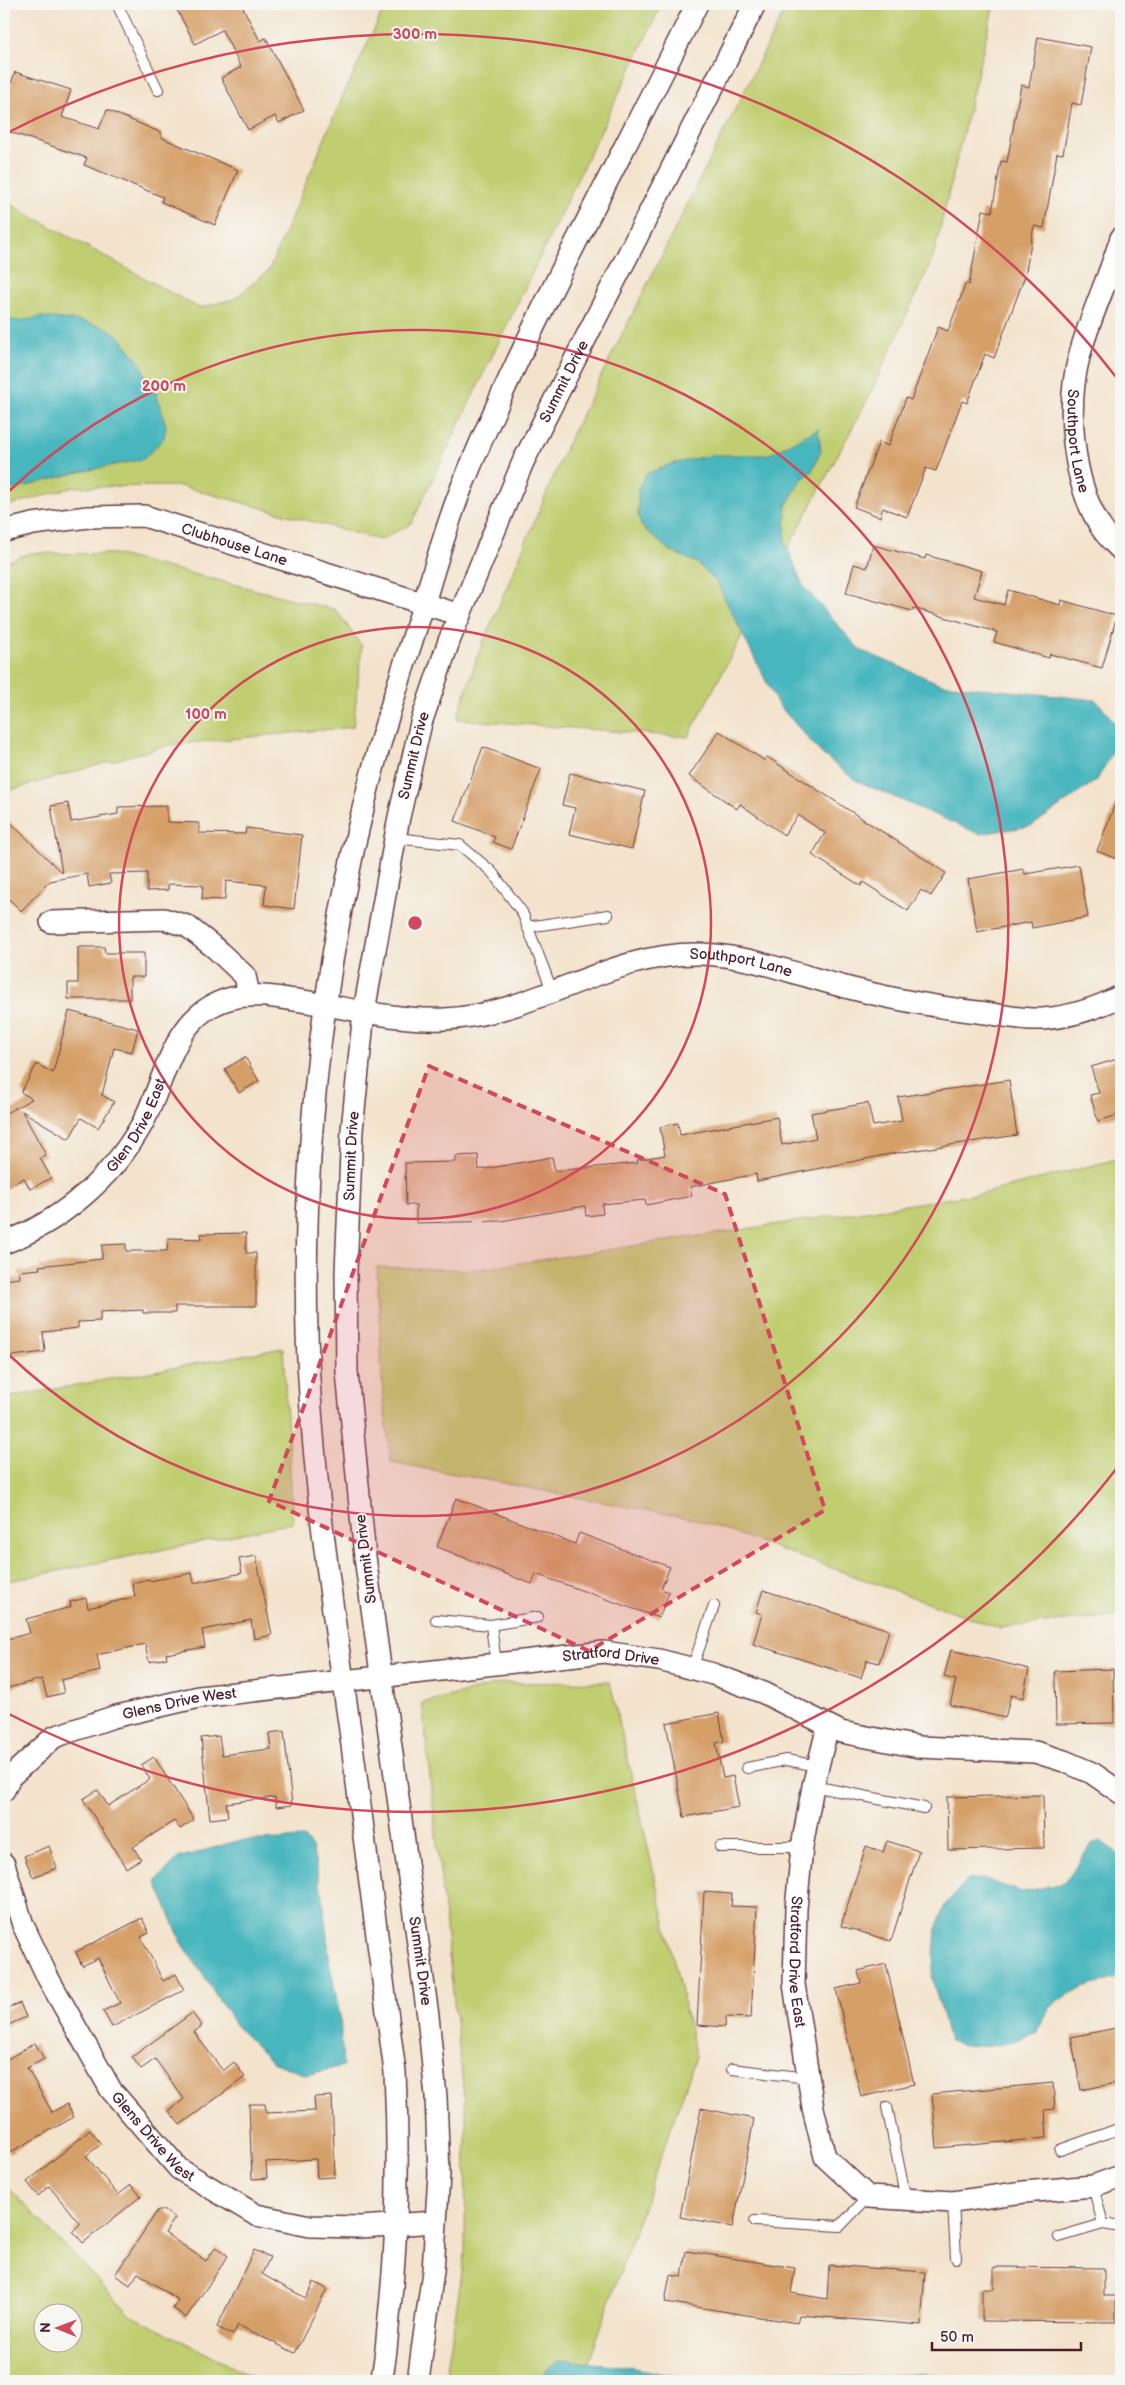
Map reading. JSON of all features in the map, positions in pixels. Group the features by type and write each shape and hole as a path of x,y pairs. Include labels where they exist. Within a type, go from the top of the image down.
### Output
{"street":[{"path":"381,2381 392,2294 396,2224 399,2153 395,2072 317,1468 307,1332 310,1170 325,1004 338,922 368,786 458,495 497,405 554,284 697,4"},
{"name":"Summit Drive","path":"418,2381 433,2271 439,2174 436,2088 428,2016 365,1557 347,1372 347,1243 352,1130 364,1010 395,838 421,723 460,615 524,462 755,4"},
{"name":"Southport Lane","path":"1121,238 1078,358 1073,392 1073,426 1077,460 1085,492 1098,524 1121,550"},
{"name":"Clubhouse Lane","path":"4,531 33,524 88,517 144,516 460,615"},
{"path":"51,922 164,919 187,926 215,948 245,976 249,995"},
{"name":"Southport Lane","path":"364,1010 391,1016 446,1019 487,1014 527,1003 593,974 632,962 700,954 755,960 806,976 895,998 957,1010 1029,1019 1076,1013 1121,996"},
{"name":"Glen Drive East","path":"4,1244 41,1226 70,1206 97,1183 121,1156 140,1127 156,1095 178,1040 189,1025 207,1008 220,1002 249,995 364,1010"},
{"name":"Stratford Drive","path":"381,1677 604,1652 659,1660 692,1668 764,1693 828,1726"},
{"name":"Glens Drive West","path":"4,1790 10,1776 54,1736 113,1716 199,1697 381,1677"},
{"path":"828,1726 841,1732 919,1747 1035,1752 1064,1761 1117,1785"},
{"name":"Stratford Drive East","path":"828,1726 815,1776 802,1847 796,1909 794,1984 808,2078 825,2157 868,2197"},
{"name":"Glens Drive West","path":"4,1864 24,1926 48,1978 111,2090 179,2170 256,2215 310,2226 360,2227 436,2222"},
{"path":"868,2197 953,2202 1024,2192 1093,2186 1121,2176"}],"lane":[{"path":"117,4 158,90"},
{"path":"395,838 460,845 491,871 522,912 553,993"},
{"path":"528,927 608,915"},
{"path":"692,1668 714,1606"},
{"path":"436,1620 491,1625 538,1617"},
{"path":"491,1625 496,1664"},
{"path":"747,1768 786,1760 815,1776 924,1808"},
{"path":"720,1847 802,1847"},
{"path":"732,2069 808,2078"},
{"path":"887,2107 906,2200"},
{"path":"1060,2150 1121,2128"},
{"path":"1093,2186 1103,2224"},
{"path":"755,2221 840,2226 868,2197"},
{"path":"953,2202 956,2258"},
{"path":"1059,2237 1103,2224 1121,2227"}],"highlighted area":[{"path":"429,1066 725,1194 825,1510 589,1651 269,1501"}],"green space":[{"path":"386,4 662,4 411,524 380,540 181,486 74,487 4,507 4,201 199,308 234,299 269,270 341,100"},
{"path":"788,4 994,4 933,258 866,402 688,737 457,719 477,657 569,440"},
{"path":"30,553 114,554 336,610 362,646 353,727 168,745 4,792 4,563"},
{"path":"1121,1158 1121,1615 999,1628 698,1520 391,1462 383,1400 377,1267 474,1270 985,1193"},
{"path":"283,1348 293,1523 4,1582 4,1398"},
{"path":"610,1682 696,2057 582,2381 445,2381 465,2253 466,2114 422,1703 503,1683"},
{"path":"4,2183 132,2316 261,2381 4,2381"}],"water":[{"path":"325,4 360,4 340,10"},
{"path":"41,317 80,321 107,328 118,335 142,365 147,382 156,392 166,426 164,438 144,459 75,473 4,492 4,319 20,321"},
{"path":"818,429 821,451 812,471 801,480 786,506 785,542 803,586 860,650 941,684 1096,700 1121,730 1121,737 1097,780 1032,826 979,834 855,780 821,753 777,703 717,583 697,563 670,551 641,526 638,514 638,489 646,474 672,464 711,455 768,455"},
{"path":"304,1838 312,1847 323,1898 330,1965 340,2016 343,2066 306,2075 272,2062 236,2026 181,1941 156,1881 178,1858 237,1841"},
{"path":"1101,1841 1117,1853 1121,1860 1121,1977 1082,1988 1060,1999 1043,2018 1037,2032 1025,2037 984,2046 973,2046 949,2041 932,1978 936,1929 945,1905 967,1880 983,1879 1022,1892 1065,1883 1091,1844"},
{"path":"563,2360 623,2366 705,2381 539,2381 548,2368"},
{"path":"922,2373 977,2381 756,2381 797,2377 881,2376"}],"building":[{"path":"174,4 241,4 260,41 266,38 304,110 279,123 275,116 248,130 221,78 241,67 222,30 195,44"},
{"path":"1038,37 1091,47 1081,105 1072,103 1063,154 1057,153 1044,228 1034,226 1025,276 994,358 985,354 967,403 962,401 936,471 926,468 907,517 883,508 880,517 854,507 879,442 888,446 906,398 911,400 938,327 948,331 966,283 969,285 983,210 992,212 1001,161 1007,162 1021,85 1029,87"},
{"path":"15,72 71,90 62,117 99,129 107,110 162,133 160,137 238,170 215,225 161,202 163,197 84,165 87,158 4,130 4,95 7,96"},
{"path":"873,545 925,559 926,555 982,571 974,597 1004,605 1008,590 1060,605 1061,600 1117,616 1102,668 1050,654 1049,658 994,642 997,632 913,608 912,611 846,593 854,564 867,568"},
{"path":"719,731 765,761 767,757 946,873 931,896 921,890 908,911 863,882 861,886 812,855 825,833 798,815 784,835 740,804 737,809 689,776"},
{"path":"483,747 541,769 511,849 493,842 495,837 455,821"},
{"path":"570,773 645,791 632,849 569,834 575,808 562,805"},
{"path":"1121,791 1121,861 1097,851"},
{"path":"68,803 71,822 118,814 118,807 167,806 167,822 199,823 199,833 245,834 246,828 302,835 294,909 264,905 266,885 226,881 225,900 202,899 203,885 168,884 168,890 147,891 147,873 109,874 111,883 89,887 87,874 50,881 21,911 4,894 4,816 62,873 51,806"},
{"path":"1079,865 1088,917 1032,928 1031,922 977,932 968,879 1024,869 1025,874"},
{"path":"78,947 104,947 105,953 144,953 144,977 130,977 130,999 68,999 68,983 78,983"},
{"path":"69,1011 138,1029 132,1052 114,1048 102,1095 114,1102 98,1128 81,1118 69,1139 22,1111 46,1155 40,1158 51,1178 30,1189 24,1178 4,1189 4,1114 32,1099 21,1092 37,1064 53,1073"},
{"path":"245,1057 259,1081 239,1093 225,1069"},
{"path":"1121,1058 1121,1114 1098,1121 1090,1095 1099,1093 1091,1067"},
{"path":"1009,1080 1017,1135 890,1154 757,1181 756,1174 690,1187 692,1196 646,1205 645,1200 602,1204 603,1214 586,1216 585,1206 501,1221 416,1223 416,1205 406,1205 405,1163 456,1162 456,1156 478,1155 479,1170 552,1157 555,1171 638,1163 637,1160 665,1155 660,1127 678,1123 680,1135 777,1117 782,1145 816,1138 811,1113 868,1103 873,1126 902,1121 898,1097"},
{"path":"246,1233 246,1253 256,1253 256,1306 175,1306 175,1313 143,1313 143,1310 100,1312 100,1321 78,1322 78,1328 43,1332 45,1352 4,1357 4,1280 20,1278 19,1271 40,1269 39,1266 102,1259 102,1245 126,1244 126,1251 167,1251 168,1238 202,1239 201,1234"},
{"path":"456,1498 575,1544 579,1533 670,1567 661,1589 669,1592 659,1618 536,1574 532,1584 437,1547"},
{"path":"256,1556 272,1635 254,1639 251,1620 202,1630 205,1647 166,1654 167,1658 149,1662 145,1644 97,1655 100,1671 61,1680 64,1693 47,1697 42,1679 4,1689 4,1640 30,1633 26,1619 71,1607 70,1602 86,1598 88,1608 135,1597 132,1583 149,1579 150,1581 192,1573 194,1583 242,1573 239,1559"},
{"path":"763,1590 889,1630 879,1663 867,1660 861,1678 753,1644 762,1614 756,1612"},
{"path":"951,1650 1029,1669 1023,1698 1011,1695 1005,1718 950,1705 956,1680 944,1677"},
{"path":"1113,1669 1114,1723 1056,1724 1055,1671"},
{"path":"719,1713 724,1741 716,1743 723,1778 733,1776 739,1807 684,1817 666,1723"},
{"path":"284,1731 292,1805 276,1807 275,1797 226,1803 228,1817 210,1819 201,1738 219,1736 222,1755 271,1749 269,1733"},
{"path":"154,1757 194,1820 180,1829 174,1821 133,1847 141,1859 126,1868 83,1799 98,1790 108,1806 150,1779 141,1765"},
{"path":"1043,1795 1044,1848 948,1850 947,1797"},
{"path":"887,1841 919,1851 891,1941 841,1926 866,1846 883,1852"},
{"path":"49,1846 57,1868 33,1877 24,1856"},
{"path":"704,1892 732,1894 731,1906 757,1907 751,2018 726,2017 725,2027 697,2025"},
{"path":"142,1918 149,1933 141,1937 163,1981 176,1974 184,1990 112,2027 103,2011 120,2003 98,1958 82,1966 76,1952"},
{"path":"886,1964 914,2084 861,2097 836,1989 861,1983 858,1971"},
{"path":"20,2003 26,2017 4,2027 4,2010"},
{"path":"192,2013 202,2026 194,2032 223,2071 234,2062 245,2077 180,2125 169,2111 184,2099 155,2059 141,2069 132,2057"},
{"path":"1121,2027 1121,2082 1081,2090 1071,2037"},
{"path":"35,2043 44,2059 27,2068 52,2112 67,2104 74,2117 9,2153 4,2144 4,2061"},
{"path":"1053,2083 1055,2109 1045,2110 1047,2138 937,2148 932,2094"},
{"path":"332,2096 335,2177 317,2178 316,2159 266,2162 267,2178 252,2179 249,2104 265,2104 266,2113 315,2111 314,2097"},
{"path":"701,2108 754,2119 733,2227 680,2217"},
{"path":"90,2130 101,2144 86,2156 118,2195 131,2185 141,2196 83,2243 73,2231 80,2224 49,2186 38,2196 27,2182"},
{"path":"158,2210 164,2210 175,2218 165,2233 206,2261 216,2247 228,2256 186,2318 173,2308 178,2300 138,2273 130,2285 115,2275"},
{"path":"254,2250 270,2257 262,2274 283,2286 306,2298 314,2282 327,2289 295,2353 238,2325 233,2335 217,2327"},
{"path":"686,2251 795,2268 791,2293 827,2299 829,2265 925,2272 921,2325 799,2315 797,2323 665,2302 670,2275 682,2277"},
{"path":"994,2267 1104,2268 1104,2296 1116,2296 1116,2322 982,2321 982,2289 994,2289"}]}
